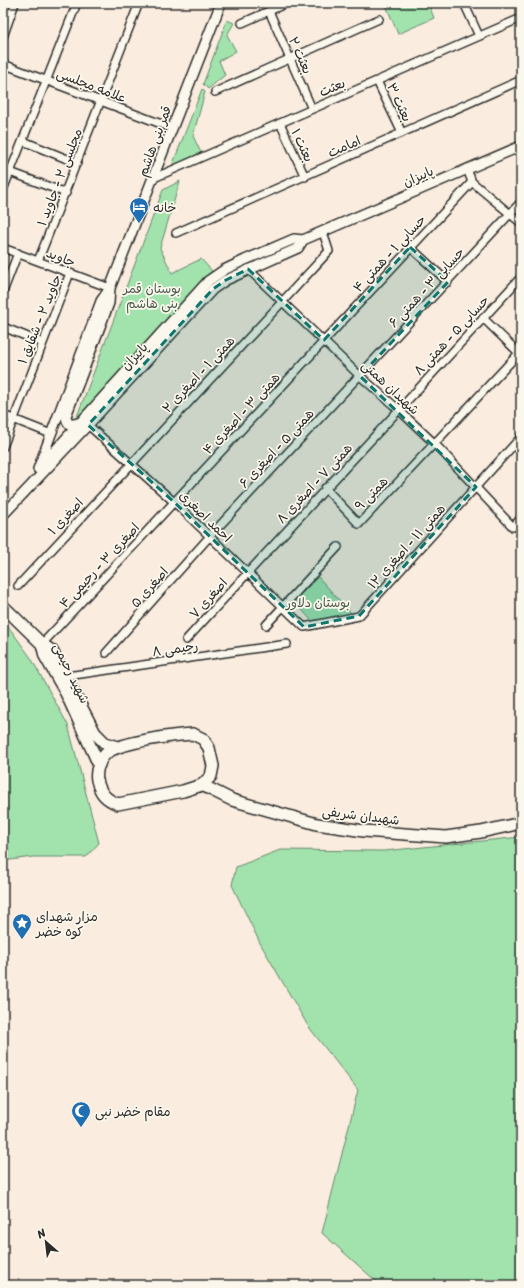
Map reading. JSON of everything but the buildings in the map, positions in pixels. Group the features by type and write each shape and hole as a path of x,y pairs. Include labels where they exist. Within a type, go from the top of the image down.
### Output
{"main road":[{"name":"شهید رحیمی","path":"3,606 42,644 45,656 69,700 99,765"},
{"path":"42,644 52,651 67,676 96,733 105,743 118,747"},
{"path":"193,734 203,739 209,748 213,766 212,776 202,786 118,804 108,800 99,788 96,776 101,759 107,753 118,747 177,735 193,734"},
{"name":"شهیدان شریفی","path":"202,786 232,800 317,824 364,831 446,837 481,832 521,823"}],"street":[{"path":"3,37 15,3"},
{"path":"3,190 77,3"},
{"name":"مجلسی ۲ - جاوید ۱","path":"38,261 66,193 139,3"},
{"name":"قمر بنی هاشم","path":"38,469 101,301 110,288 221,3"},
{"path":"242,23 286,3"},
{"path":"464,3 479,36"},
{"name":"بعثت ۲","path":"269,11 312,109"},
{"name":"بعثت","path":"154,178 521,18"},
{"path":"215,92 378,19"},
{"name":"علامه مجلسی","path":"3,64 172,128"},
{"name":"امامت","path":"176,233 521,80"},
{"name":"بعثت ۳","path":"377,81 402,133"},
{"name":"بعثت ۱","path":"280,123 305,177"},
{"path":"23,141 77,163"},
{"name":"پاییزان","path":"3,515 208,281 224,270 245,260 294,239 303,240 323,232 521,146"},
{"path":"466,169 472,182 521,223"},
{"path":"10,172 66,193"},
{"name":"حسابی ۱ - همتی ۴","path":"324,340 472,182"},
{"name":"حسابی ۳ - همتی ۶","path":"360,376 521,202"},
{"name":"همتی ۱ - اصغری ۲","path":"131,463 329,251 323,232"},
{"name":"پاییزان","path":"3,507 213,289 226,280 298,248 303,240"},
{"path":"410,247 448,282"},
{"name":"جاوید","path":"3,248 110,288"},
{"path":"3,292 18,253"},
{"path":"245,260 248,270"},
{"name":"شهیدان همتی","path":"248,270 324,340 360,376 435,444 513,527 521,518"},
{"name":"جاوید ۲ - شقایق ۱","path":"3,447 70,273"},
{"name":"حسابی ۵ - همتی ۸","path":"399,410 521,277"},
{"name":"قمر بنی هاشم","path":"85,423 69,424 66,416 110,303 110,288"},
{"path":"435,444 520,353 483,318"},
{"path":"3,327 43,343"},
{"name":"همتی ۳ - اصغری ۴","path":"174,502 324,340"},
{"name":"همتی ۵ - اصغری ۶","path":"210,536 360,376"},
{"name":"همتی ۷ - اصغری ۸","path":"248,573 325,488 399,410"},
{"path":"3,415 51,434"},
{"name":"احمد اصغری","path":"85,423 174,502 304,627"},
{"name":"همتی ۱۱ - اصغری ۱۲","path":"304,627 360,616 521,437"},
{"name":"همتی ۹","path":"325,488 359,524 435,444"},
{"name":"اصغری ۱","path":"18,586 131,463"},
{"name":"اصغری ۳ - رحیمی ۴","path":"42,644 174,502"},
{"name":"اصغری ۵","path":"106,653 210,536"},
{"path":"266,624 338,547"},
{"name":"اصغری ۷","path":"186,640 248,573"},
{"name":"رحیمی ۸","path":"67,676 287,644"}],"highlighted area":[{"path":"410,247 448,282 360,376 476,487 359,616 304,627 174,502 88,425 213,289 226,280 248,269 324,340"}],"green space":[{"path":"385,3 428,3 434,18 398,34"},
{"path":"227,20 234,23 227,35 236,51 219,61 225,75 208,89 203,84"},
{"path":"202,89 205,92 193,136 202,155 172,166"},
{"name":"بوستان قمر بنی هاشم","path":"180,181 160,248 172,273 201,259 212,271 76,419 163,190"},
{"name":"بوستان دلاور","path":"318,577 352,614 312,621 294,601"},
{"path":"3,619 31,658 68,725 99,843 86,857 33,857 3,861"},
{"path":"521,837 521,1285 390,1285 378,1283 322,1233 358,1090 308,1026 260,943 232,885 236,867 280,850 384,851"}],"place":[{"name":"خانه","path":"139,224"},
{"name":"مزار شهدای کوه خضر","path":"22,940"},
{"name":"مقام خضر نبی","path":"81,1128"}]}
